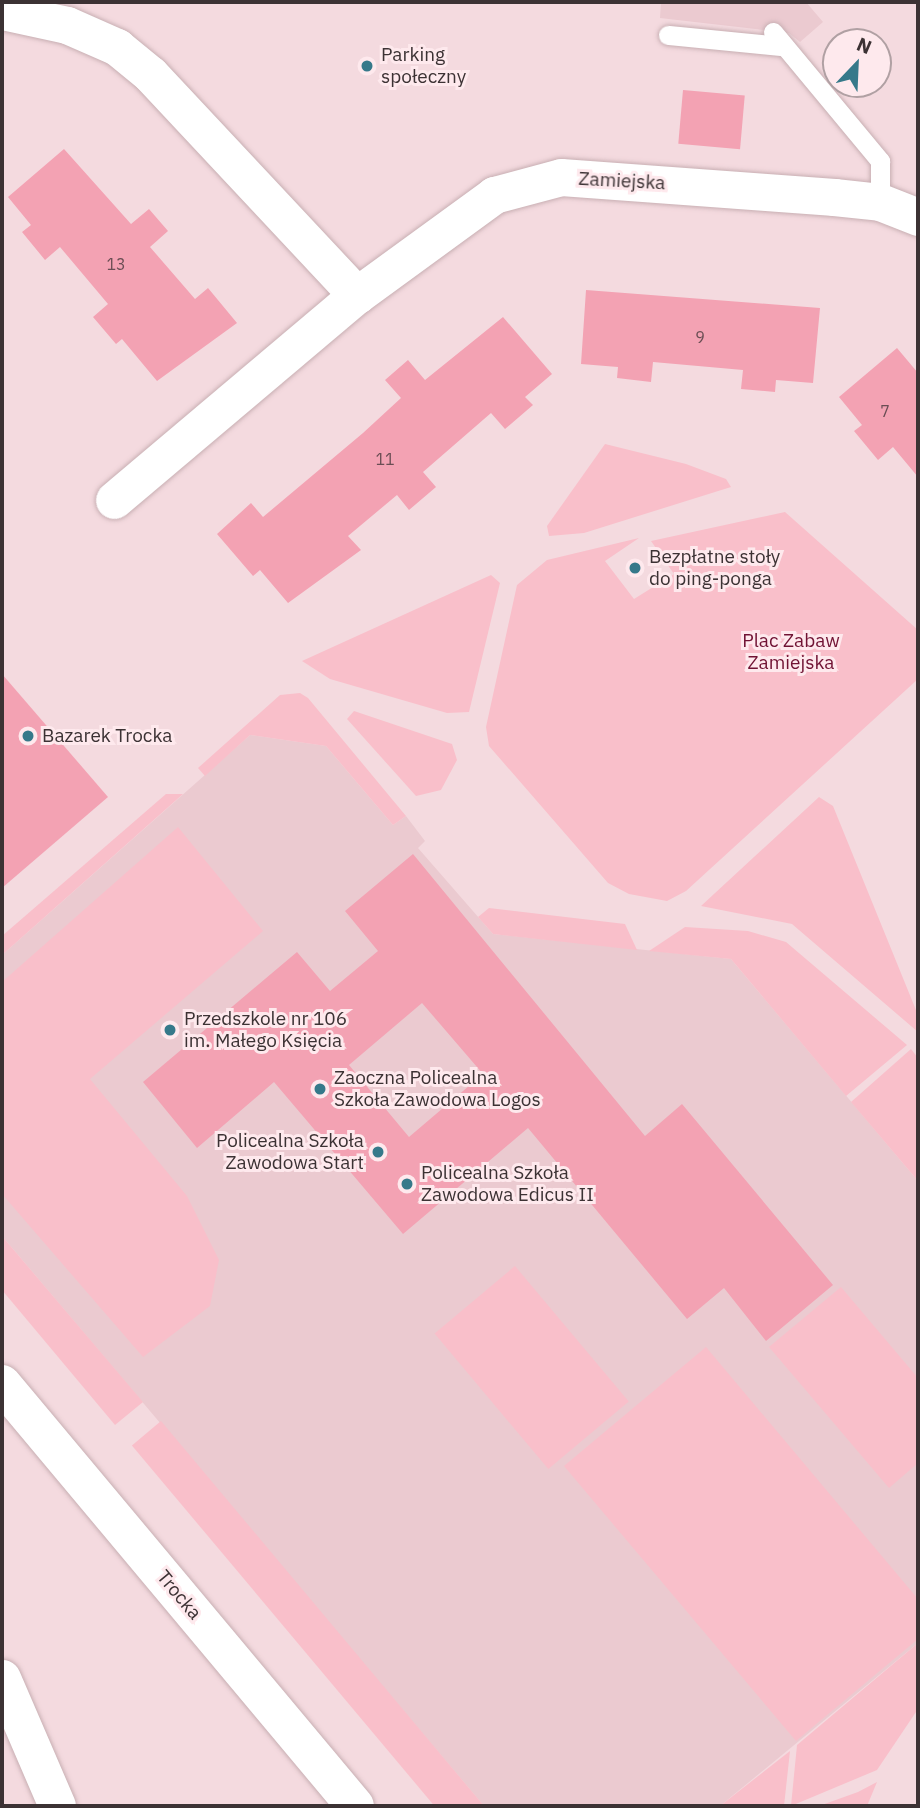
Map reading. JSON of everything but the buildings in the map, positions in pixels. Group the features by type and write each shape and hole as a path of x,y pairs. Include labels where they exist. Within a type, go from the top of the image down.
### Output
{"street":[{"path":"2,11 68,25 117,47 150,74 357,295"},
{"name":"Zamiejska","path":"114,500 357,295 447,226 526,183 574,178 880,202 918,217"},
{"name":"Trocka","path":"2,1384 355,1806"},
{"path":"2,1678 57,1806"}],"lane":[{"path":"668,35 777,39 880,161 880,202"}],"shaded area":[{"path":"661,2 806,2 823,22 800,42 789,33 660,18"},
{"path":"250,735 326,746 393,825 406,816 425,841 418,848 493,934 731,959 918,1181 918,1643 720,1806 484,1806 2,1236 2,955"}],"green space":[{"path":"605,444 686,464 726,479 731,487 584,533 549,536 547,526"},
{"name":"Plac Zabaw Zamiejska","path":"785,512 918,630 918,679 686,891 667,901 629,894 608,883 489,746 486,727 517,585 547,560 639,538 605,561 634,599 674,574 651,541"},
{"path":"491,575 500,583 469,712 447,713 330,679 302,661"},
{"path":"300,693 308,698 406,816 393,825 326,746 250,735 205,776 198,768 280,695"},
{"path":"354,711 452,744 457,760 441,790 416,796 347,719"},
{"path":"166,794 183,794 2,955 2,936"},
{"path":"819,797 833,806 918,1015 918,1032 792,924 701,906"},
{"path":"178,827 263,931 90,1079 187,1196 219,1260 210,1306 143,1357 2,1194 2,982"},
{"path":"489,908 625,924 637,950 493,934 478,917"},
{"path":"685,927 748,931 786,942 907,1045 846,1096 731,959 649,951"},
{"path":"911,1049 918,1058 918,1181 851,1102"},
{"path":"2,1236 143,1402 115,1425 2,1290"},
{"path":"515,1266 629,1402 548,1469 435,1333"},
{"path":"841,1287 918,1378 918,1463 889,1488 769,1347"},
{"path":"706,1347 918,1599 918,1639 796,1741 564,1466"},
{"path":"161,1421 484,1806 434,1806 132,1445"},
{"path":"918,1643 918,1709 877,1770 791,1806 797,1745"},
{"path":"790,1751 784,1806 720,1806"},
{"path":"877,1782 867,1806 819,1806 858,1792"}],"place":[{"name":"Parking społeczny","path":"367,66"},
{"name":"Bezpłatne stoły do ping-ponga","path":"635,568"},
{"name":"Bazarek Trocka","path":"28,736"},
{"name":"Przedszkole nr 106 im. Małego Księcia","path":"170,1030"},
{"name":"Zaoczna Policealna Szkoła Zawodowa Logos","path":"320,1089"},
{"name":"Policealna Szkoła Zawodowa Start","path":"378,1152"},
{"name":"Policealna Szkoła Zawodowa Edicus II","path":"407,1184"}]}
